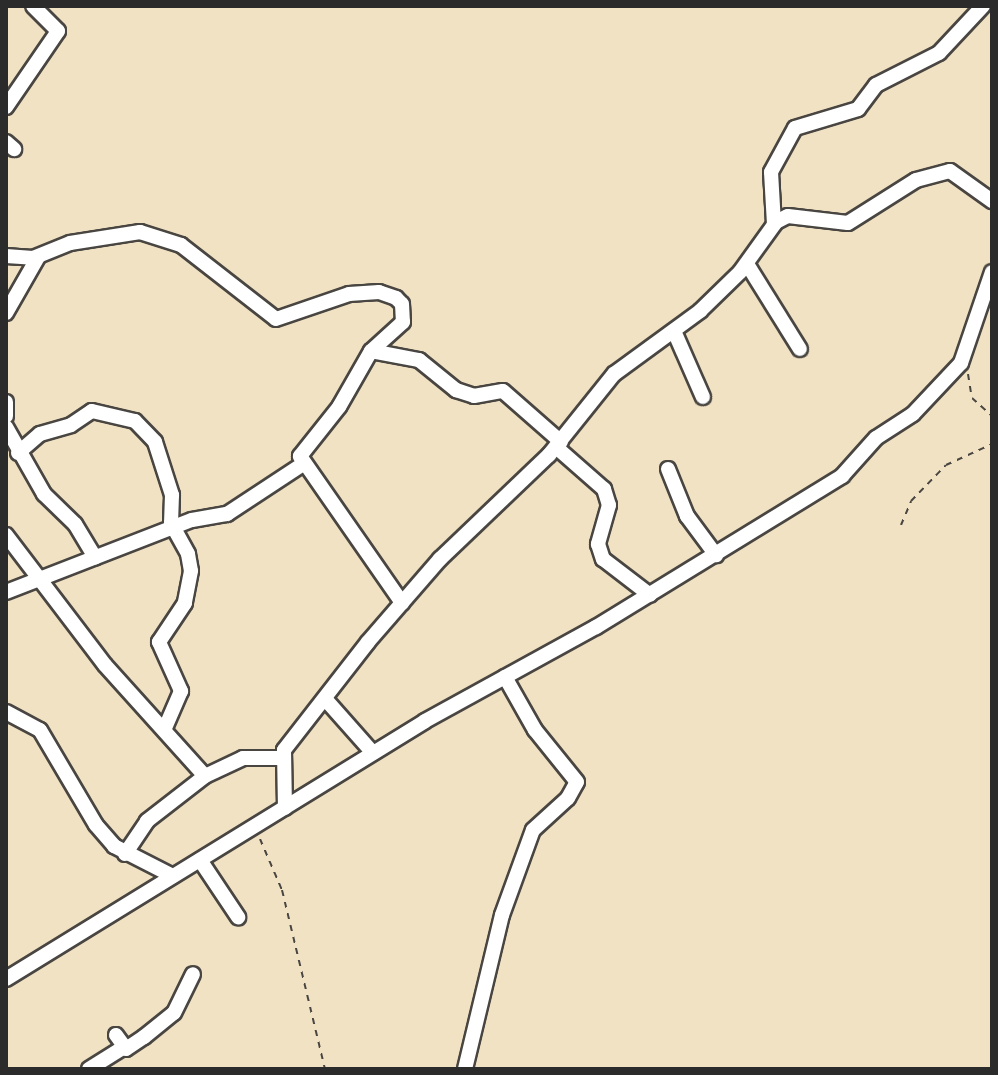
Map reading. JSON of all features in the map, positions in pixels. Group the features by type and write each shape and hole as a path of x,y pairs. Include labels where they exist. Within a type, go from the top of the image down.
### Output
{"street":[{"path":"6,107 58,31 33,6"},
{"path":"774,224 771,172 795,128 858,109 876,85 939,53 983,6"},
{"path":"285,808 282,758 402,603 440,559 558,444 614,374 674,331 747,264 774,224 788,216 848,223 916,180 945,172 959,176 990,197"},
{"path":"6,256 38,257 103,235 150,233 181,245 213,265 276,319 320,300 391,295 402,304 403,322 371,351 339,407 304,446 303,464 323,485 402,603"},
{"path":"6,313 38,257"},
{"path":"747,264 800,349"},
{"path":"6,979 373,753 650,595 842,476 876,438 913,414 961,363 992,272"},
{"path":"674,331 703,397"},
{"path":"371,351 414,358 456,390 474,396 503,391 604,489 609,505 598,544 603,559 650,595"},
{"path":"6,402 6,416"},
{"path":"18,453 40,434 71,425 92,411 135,421 155,442 172,495 174,528 188,554 191,576 182,610 159,642 181,691 165,728"},
{"path":"6,427 18,453 95,557"},
{"path":"6,592 174,528 227,514 303,464"},
{"path":"668,469 687,516 716,555"},
{"path":"6,535 105,665 165,728 205,776"},
{"path":"465,1069 502,915 533,830 568,798 577,782 535,730 505,677"},
{"path":"327,701 373,753"},
{"path":"6,712 40,730 96,825 125,854 173,876"},
{"path":"125,854 147,821 205,776 243,758 282,758"},
{"path":"200,860 238,917"},
{"path":"89,1069 120,1041 174,1013 193,974"}],"path":[{"path":"961,363 972,398 992,416"},
{"path":"901,525 911,501 946,465 992,444"},
{"path":"253,828 282,890 325,1069"}]}
